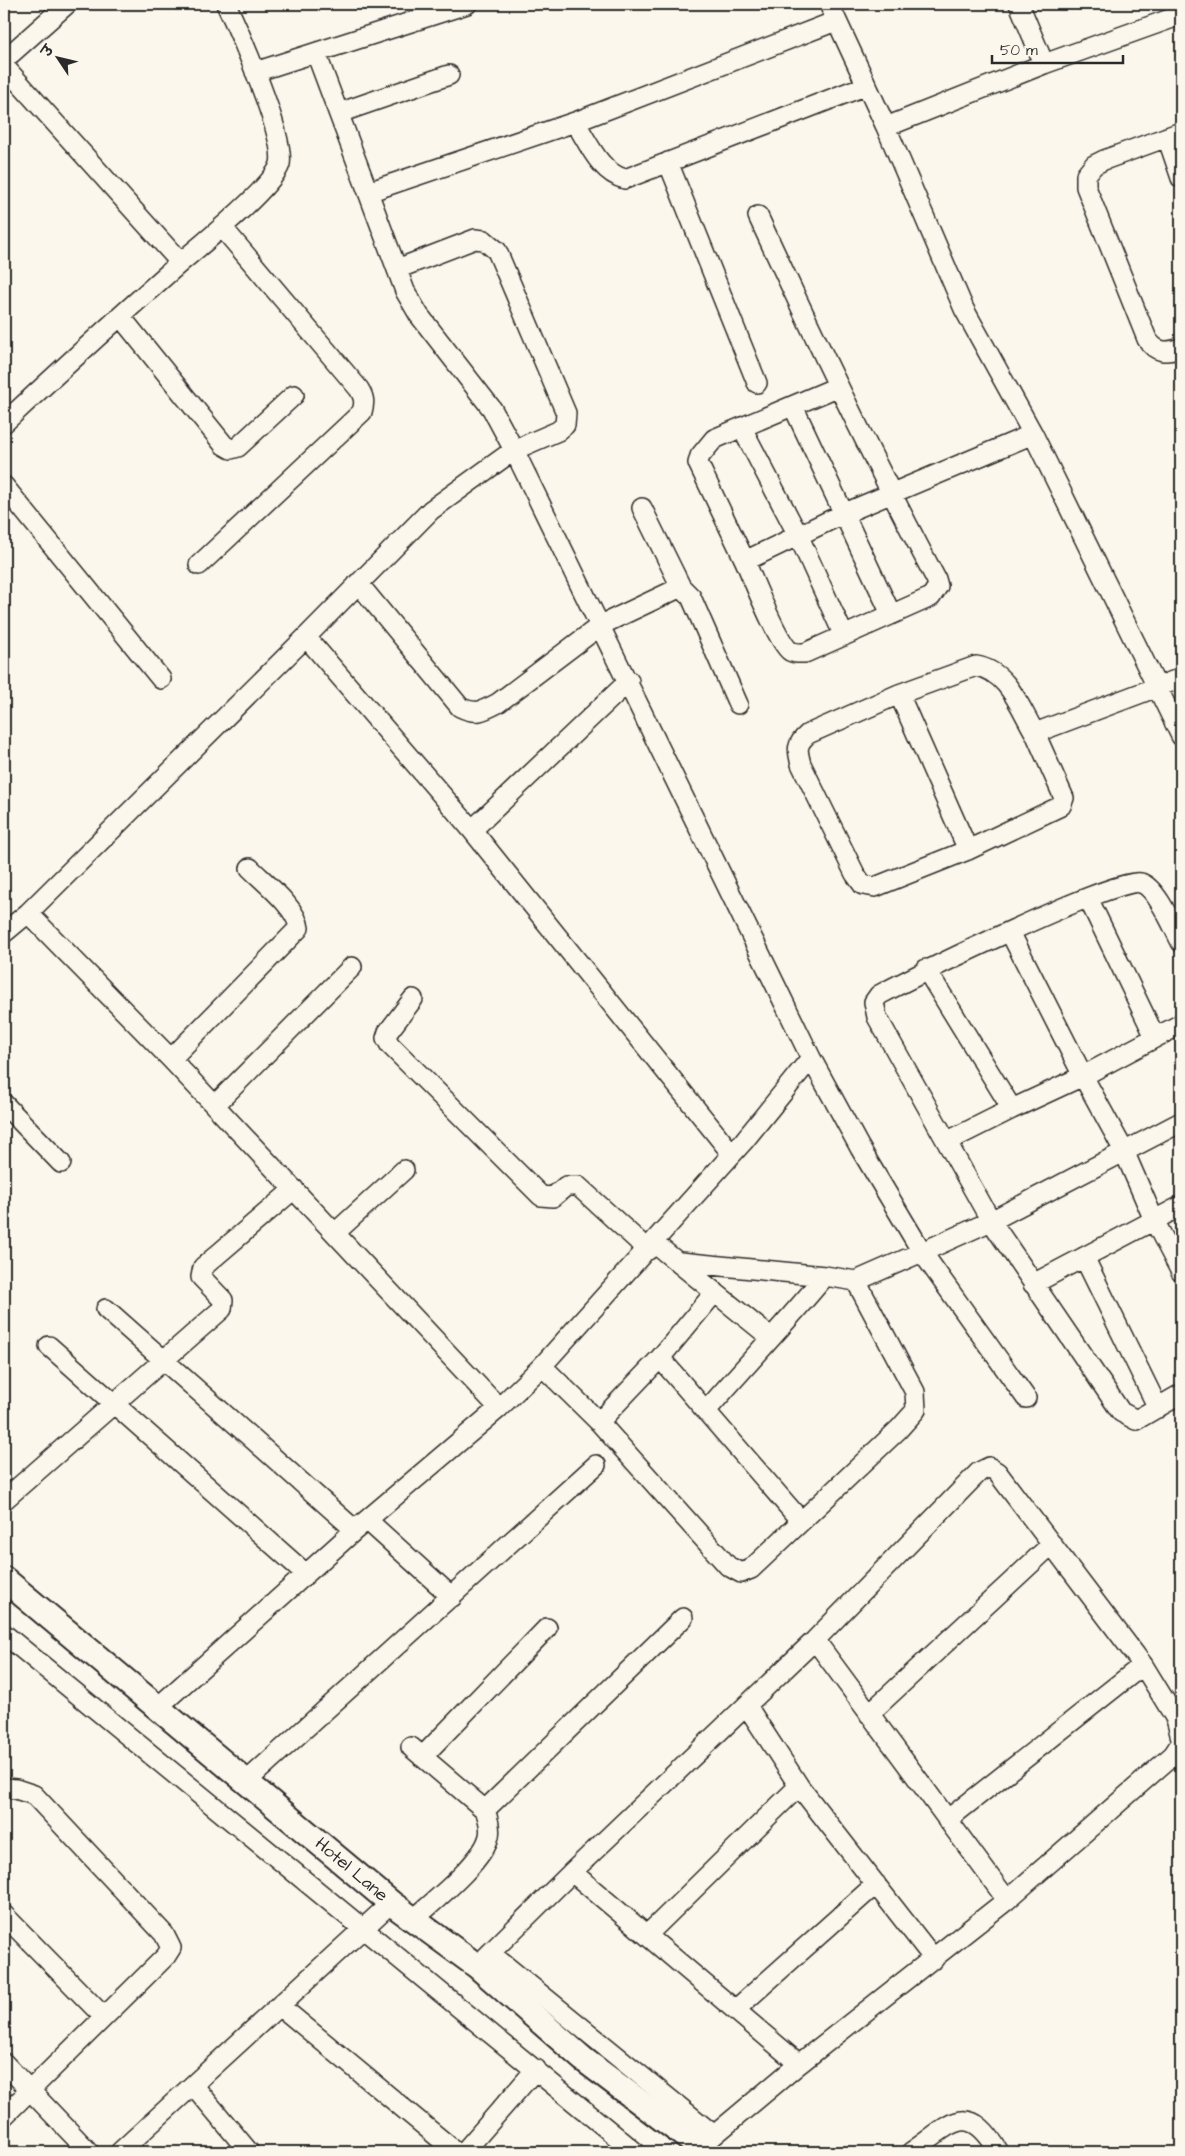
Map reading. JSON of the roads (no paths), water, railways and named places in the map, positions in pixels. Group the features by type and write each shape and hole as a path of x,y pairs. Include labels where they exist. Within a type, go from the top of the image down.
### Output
{"street":[{"path":"4,60 67,4"},
{"path":"4,422 180,262 222,227 276,174 280,164 281,152 278,139 255,72 226,4"},
{"path":"255,72 467,4"},
{"path":"829,4 886,127 964,309 1033,434 1181,736"},
{"path":"1019,4 1044,64"},
{"path":"886,127 1044,64 1181,15"},
{"path":"368,192 575,122 836,21"},
{"path":"316,53 405,291 419,315 492,409 514,450 811,1058 860,1148 922,1252 1026,1398"},
{"path":"4,66 180,262"},
{"path":"339,113 449,75"},
{"path":"575,122 605,169 615,176 625,179 866,85"},
{"path":"1181,178 1174,135 1094,165 1086,174 1086,187 1147,339 1152,347 1161,351 1181,348"},
{"path":"668,162 757,384"},
{"path":"758,216 837,387 938,586 931,597 805,653 795,653 789,650 778,633 698,463 700,456 714,439 837,387"},
{"path":"199,565 362,412 365,404 364,396 359,389 222,227"},
{"path":"4,933 28,912 306,637 431,510 514,450 558,431 567,421 566,413 497,251 484,240 475,239 397,269"},
{"path":"121,317 224,445 231,449 238,447 294,395"},
{"path":"793,406 845,513 890,614"},
{"path":"742,428 799,537 844,636"},
{"path":"745,561 799,537 845,513 1033,434"},
{"path":"4,486 161,679"},
{"path":"642,508 681,587 691,596 738,704"},
{"path":"358,583 460,707 470,712 480,713 498,703 600,625 681,587"},
{"path":"306,637 472,830 732,1154"},
{"path":"976,666 988,668 1007,684 1035,733 1064,798 1061,806 968,850 875,887 864,885 854,874 801,764 797,750 800,741 808,734 899,694 976,666"},
{"path":"1035,733 1181,678"},
{"path":"472,830 628,681"},
{"path":"899,694 968,850"},
{"path":"172,1059 299,928 298,921 292,911 250,868"},
{"path":"1181,942 1155,894 1148,886 1140,882 1126,884 1088,898 926,970 880,995 874,1002 874,1011 991,1221 1121,1412 1136,1420 1181,1394"},
{"path":"1088,898 1155,1038"},
{"path":"28,912 172,1059 499,1408"},
{"path":"1010,932 1124,1152 1154,1220 1181,1272"},
{"path":"215,1106 352,967"},
{"path":"926,970 1012,1109"},
{"path":"413,999 388,1032 386,1038 390,1046 541,1196 553,1197 566,1186 578,1186 651,1246 680,1262 770,1337"},
{"path":"948,1141 1083,1076 1181,1024"},
{"path":"157,1708 361,1525 499,1408 542,1366 732,1154 811,1058"},
{"path":"4,1104 61,1163"},
{"path":"680,1262 825,1276 856,1281 991,1221 1181,1122"},
{"path":"335,1233 404,1170"},
{"path":"4,1500 222,1308 223,1300 201,1277 203,1268 294,1190"},
{"path":"1033,1284 1181,1206"},
{"path":"1084,1257 1158,1408"},
{"path":"706,1411 770,1337 793,1315 825,1276"},
{"path":"542,1366 599,1422 728,1566 740,1573 751,1569 800,1520 899,1429 916,1410 915,1392 856,1281"},
{"path":"599,1422 660,1358 715,1292"},
{"path":"106,1309 163,1361 361,1525 452,1597"},
{"path":"49,1346 306,1574"},
{"path":"660,1358 800,1520"},
{"path":"247,1782 596,1465"},
{"path":"484,1960 572,1872 815,1640 979,1472 988,1466 997,1472 1143,1665 1176,1719 1181,1738"},
{"path":"869,1714 1052,1544"},
{"name":"Hotel Lane","path":"7,1591 157,1708 247,1782 387,1907 414,1919 484,1960 583,2059 707,2145"},
{"path":"484,1810 683,1618"},
{"path":"414,1919 482,1854 489,1836 489,1822 484,1810 417,1752 547,1628"},
{"path":"4,1634 365,1927 635,2152"},
{"path":"815,1640 1007,1900"},
{"path":"947,1820 1143,1665"},
{"path":"746,1706 799,1786 934,1959"},
{"path":"707,2145 799,2064 1007,1900 1173,1755 1181,1743"},
{"path":"646,1935 799,1786"},
{"path":"4,1788 16,1789 34,1795 169,1941 171,1948 166,1956 4,2116"},
{"path":"572,1872 799,2064"},
{"path":"735,2010 876,1884"},
{"path":"120,2152 387,1907"},
{"path":"4,1915 104,2017"},
{"path":"280,2006 456,2152"},
{"path":"4,2063 89,2152"},
{"path":"464,2152 536,2069"},
{"path":"194,2086 249,2152"},
{"path":"911,2152 958,2120 971,2120 980,2125 999,2152"}]}
